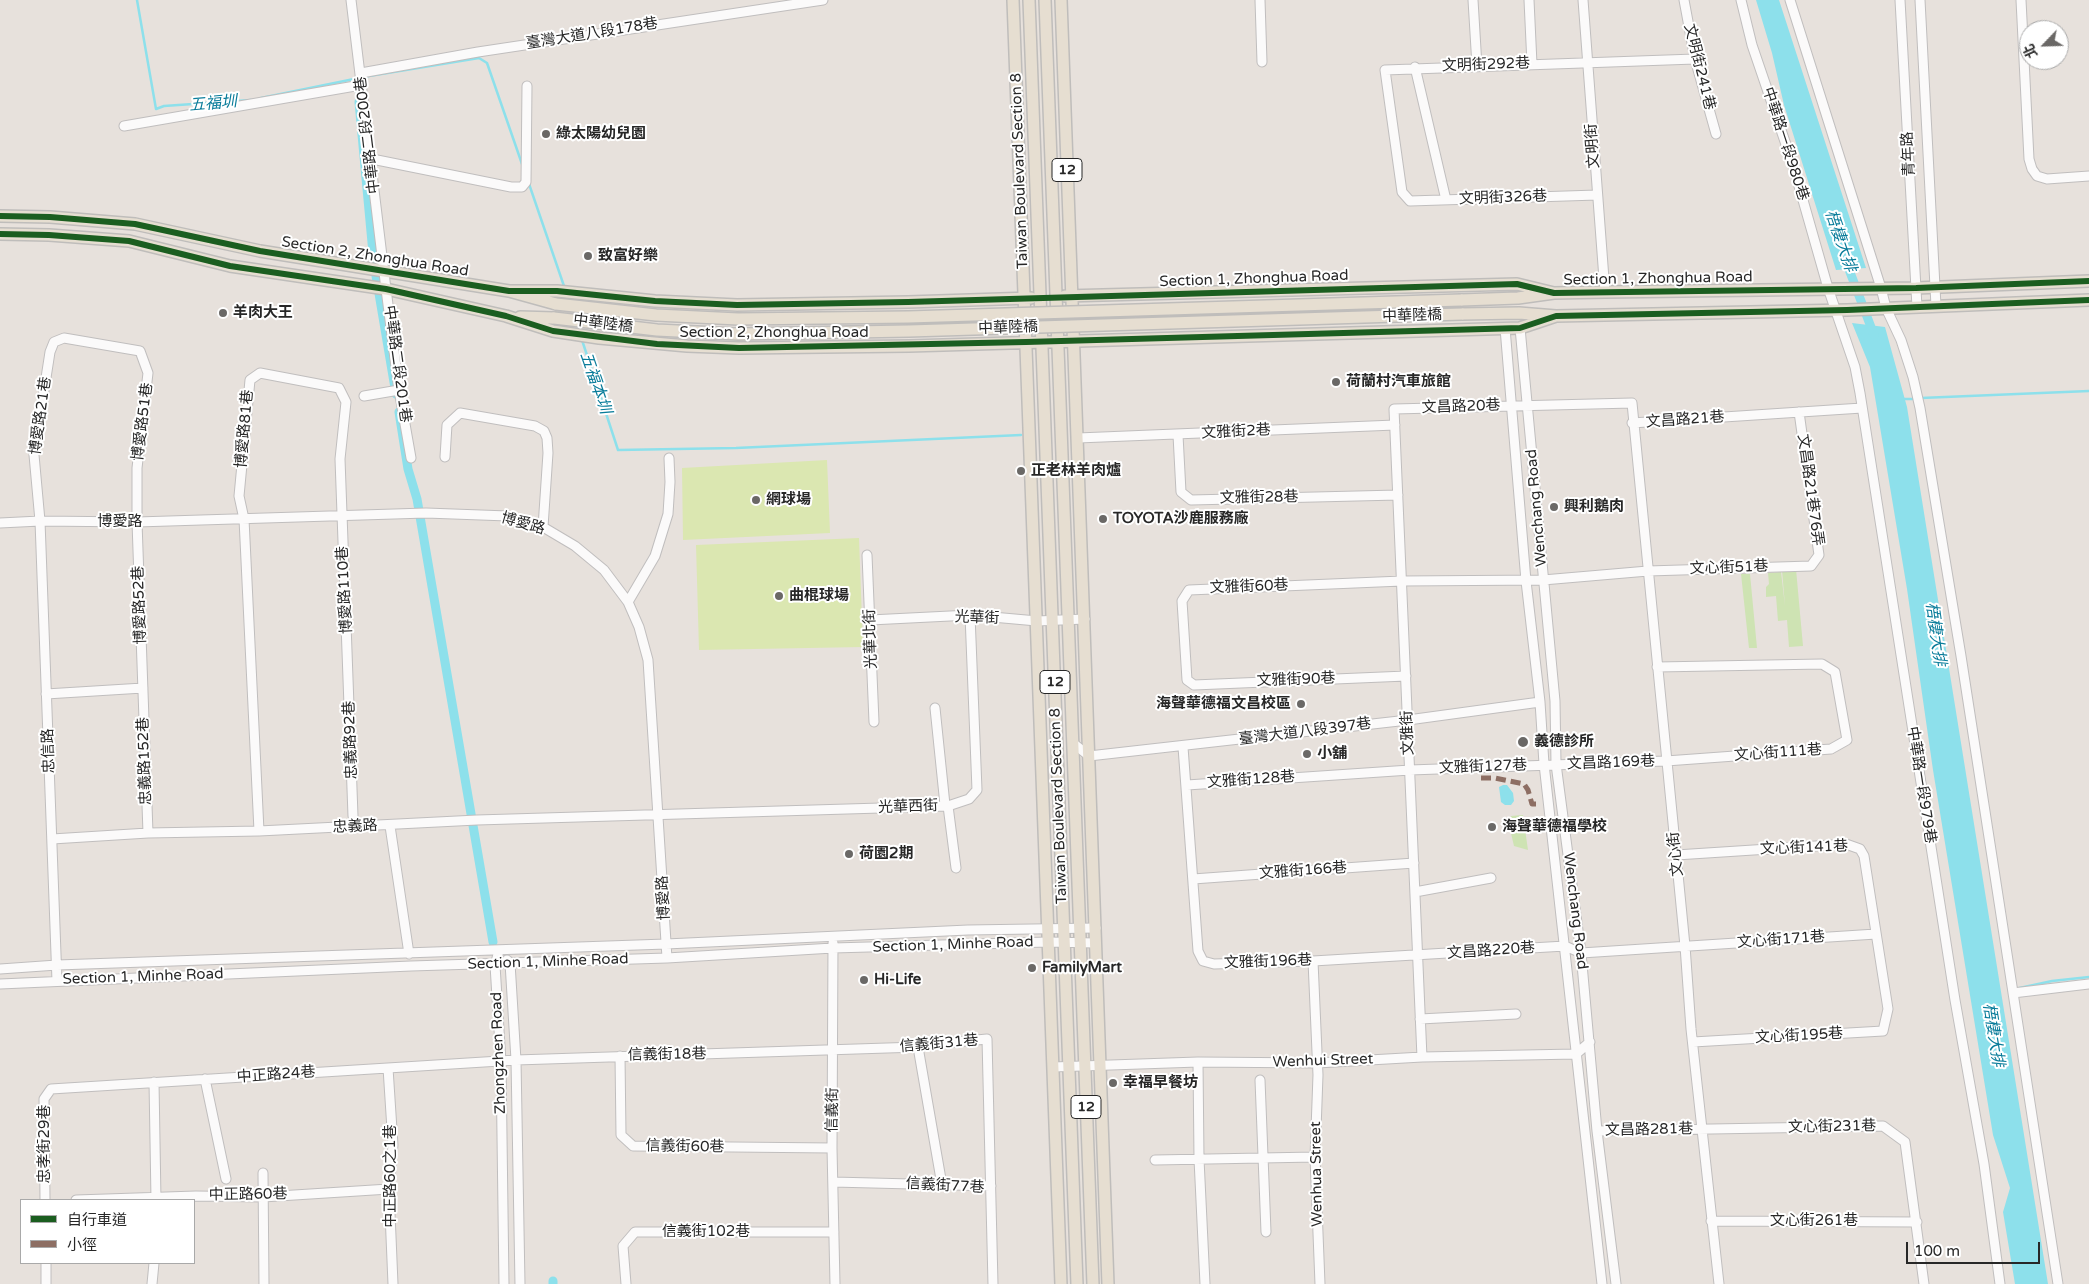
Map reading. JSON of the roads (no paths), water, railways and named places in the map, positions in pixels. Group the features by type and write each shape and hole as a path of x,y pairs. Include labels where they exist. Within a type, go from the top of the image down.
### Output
{"main road":[{"name":"Taiwan Boulevard Section 8","path":"1013,0 1061,1284"},
{"name":"Taiwan Boulevard Section 8","path":"1029,0 1069,620 1092,1284"},
{"name":"Taiwan Boulevard Section 8","path":"1026,342 1048,297 1045,0"},
{"name":"Taiwan Boulevard Section 8","path":"1061,0 1108,1284"},
{"name":"Section 2, Zhonghua Road","path":"0,216 50,217 134,224 260,251 509,291 556,304"},
{"name":"Section 2, Zhonghua Road","path":"0,234 49,234 129,241 230,266 386,289 506,316 553,331 599,338 687,346 739,348 1050,342"},
{"name":"Section 1, Zhonghua Road","path":"1048,297 1517,284 1554,293 1934,288 2089,281"},
{"name":"Section 2, Zhonghua Road","path":"509,291 557,291 655,301 738,305 899,303 1048,297"},
{"name":"中華陸橋","path":"556,304 656,315 747,319 908,317 1461,300 1518,298 1554,293"},
{"name":"Taiwan Boulevard Section 8","path":"1048,297 1074,341"},
{"path":"1050,342 1520,328 1556,316 1841,310 2089,300"},
{"name":"中華陸橋","path":"554,318 657,330 748,334 909,331 1462,314 1519,313 1556,316"},
{"name":"Section 2, Zhonghua Road","path":"506,316 554,318"},
{"name":"Taiwan Boulevard Section 8","path":"1050,342 1052,621 1077,1284"},
{"path":"1080,929 1096,942"}],"street":[{"name":"臺灣大道八段178巷","path":"361,73 478,52 823,0"},
{"path":"1260,0 1262,62"},
{"path":"1473,0 1477,66"},
{"path":"1529,0 1532,64"},
{"name":"文明街","path":"1583,0 1605,292"},
{"name":"文明街241巷","path":"1684,0 1695,59 1716,134"},
{"name":"中華路一段980巷","path":"1741,0 1752,45 1793,165 1828,288"},
{"path":"1790,0 1886,308 1901,340 1913,376 1920,408 1960,646 2058,1284"},
{"name":"青年路","path":"1900,0 1917,307"},
{"name":"青年路","path":"1920,0 1936,306"},
{"path":"2021,0 2029,159 2032,169 2037,176 2047,179 2089,176"},
{"name":"中華路二段200巷","path":"350,2 372,159 384,270"},
{"name":"文明街292巷","path":"1410,202 1402,192 1385,70 1415,67 1695,59"},
{"path":"1415,67 1446,200"},
{"path":"124,126 361,85"},
{"path":"372,159 512,187 522,187 526,182 527,86"},
{"name":"文明街326巷","path":"1410,202 1597,195"},
{"name":"中華路二段201巷","path":"384,270 399,390 411,458"},
{"name":"中華路一段979巷","path":"1828,288 1841,310 1862,408 1955,1000 1984,1164 2000,1284"},
{"name":"Wenchang Road","path":"1505,328 1526,580 1540,702 1544,764 1602,1284"},
{"name":"Wenchang Road","path":"1520,328 1555,701 1556,764 1581,953 1597,1131 1616,1284"},
{"name":"博愛路51巷","path":"54,342 64,338 140,351 148,373 137,468 137,522"},
{"name":"博愛路21巷","path":"40,521 34,455 50,352 54,342"},
{"name":"博愛路81巷","path":"244,519 239,496 250,380 260,372 339,388 346,402 340,459 342,516"},
{"path":"364,396 399,390"},
{"name":"文昌路21巷","path":"1527,405 1632,403 1632,423 1862,408"},
{"name":"文昌路20巷","path":"1394,409 1527,405"},
{"name":"文雅街","path":"1394,409 1422,1057"},
{"path":"445,457 447,425 460,412 535,426 544,431 548,438 548,454 543,528"},
{"name":"文昌路21巷76弄","path":"1799,412 1819,555 1811,566"},
{"name":"文心街","path":"1632,423 1711,1221 1720,1284"},
{"name":"文雅街2巷","path":"1078,438 1395,425"},
{"name":"文雅街28巷","path":"1178,435 1181,492 1191,500 1398,495"},
{"path":"628,602 655,556 668,514 669,458"},
{"name":"博愛路","path":"0,523 40,521 137,522 426,513 508,516 543,528 575,546 604,570 628,602 639,627 648,660 667,958"},
{"name":"博愛路110巷","path":"342,516 348,664"},
{"path":"244,519 259,831"},
{"name":"忠信路","path":"40,521 57,981"},
{"name":"博愛路52巷","path":"137,522 143,688"},
{"name":"光華北街","path":"867,555 874,722"},
{"name":"文心街51巷","path":"1402,581 1543,580 1648,571 1811,566"},
{"name":"文雅街60巷","path":"1187,680 1182,601 1189,590 1402,581"},
{"name":"光華街","path":"870,620 970,615 1037,621 1084,619"},
{"name":"光華西街","path":"659,816 947,806 969,799 977,790 970,615"},
{"name":"忠義路92巷","path":"348,664 353,816"},
{"name":"文心街111巷","path":"1657,667 1822,664 1835,672 1847,740 1831,749 1666,761"},
{"name":"文雅街90巷","path":"1187,680 1194,685 1406,676"},
{"path":"46,694 143,688"},
{"name":"忠義路152巷","path":"143,688 148,833"},
{"name":"臺灣大道八段397巷","path":"1089,756 1183,747 1540,702"},
{"path":"935,708 956,868"},
{"path":"1073,743 1089,756"},
{"path":"1183,747 1187,785"},
{"name":"文昌路169巷","path":"1556,764 1666,761"},
{"name":"文雅街127巷","path":"1410,770 1556,764"},
{"name":"文雅街128巷","path":"1193,879 1187,785 1410,770"},
{"name":"忠義路","path":"52,839 148,833 390,826 477,820 659,816"},
{"path":"390,826 409,954"},
{"name":"文心街141巷","path":"1676,855 1829,844 1854,845 1860,849 1864,856 1888,1009"},
{"name":"文雅街166巷","path":"1193,879 1414,863"},
{"path":"1415,892 1491,878"},
{"name":"文雅街196巷","path":"1193,879 1198,951 1203,961 1214,964 1418,956"},
{"name":"Section 1, Minhe Road","path":"0,984 411,966 495,965 667,958 1048,936 1064,930 1096,928"},
{"name":"Section 1, Minhe Road","path":"0,969 57,965 498,951 968,930 1048,936 1065,942 1096,942"},
{"name":"文心街171巷","path":"1581,953 1876,934"},
{"name":"信義街","path":"832,935 832,1148 835,1284"},
{"path":"1565,946 1581,953"},
{"name":"文昌路220巷","path":"1418,956 1565,946"},
{"path":"498,951 510,964"},
{"name":"Zhongzhen Road","path":"498,951 495,965 501,1062 504,1284"},
{"name":"Wenhua Street","path":"1313,961 1317,1063 1315,1157 1320,1284"},
{"name":"Zhongzhen Road","path":"510,964 516,1060 520,1284"},
{"path":"2013,993 2089,984"},
{"name":"文心街195巷","path":"1693,1042 1883,1031 1888,1009"},
{"path":"1420,1019 1516,1014"},
{"name":"信義街31巷","path":"833,1051 918,1047 987,1039 991,1186"},
{"path":"1576,1054 1590,1042"},
{"path":"918,1047 942,1185"},
{"name":"信義街18巷","path":"501,1062 620,1056 833,1051"},
{"name":"Wenhui Street","path":"1053,1067 1198,1062 1317,1063 1422,1057 1576,1054"},
{"name":"信義街60巷","path":"620,1056 621,1136 633,1146 832,1148"},
{"name":"中正路24巷","path":"51,1089 501,1062"},
{"path":"1198,1062 1199,1159 1205,1284"},
{"name":"中正路60之1巷","path":"388,1068 393,1146 389,1189 393,1284"},
{"path":"205,1079 226,1179"},
{"path":"1260,1080 1266,1232"},
{"path":"154,1082 156,1199"},
{"name":"忠孝街29巷","path":"45,1199 44,1099 51,1089"},
{"name":"文心街231巷","path":"1702,1129 1884,1126 1905,1142 1924,1284"},
{"name":"文昌路281巷","path":"1597,1131 1702,1129"},
{"path":"1155,1160 1315,1157"},
{"path":"263,1173 264,1284"},
{"name":"信義街77巷","path":"833,1182 991,1186 994,1284"},
{"name":"中正路60巷","path":"156,1199 196,1196 263,1196 389,1189"},
{"name":"文心街261巷","path":"1711,1221 1917,1222"},
{"name":"信義街102巷","path":"626,1284 623,1246 635,1232 834,1232"},
{"path":"46,1264 46,1284"},
{"path":"152,1284 154,1264"}],"water":[{"path":"1756,0 1779,0 1866,268 1836,270 1784,105 1772,53"},
{"path":"1852,323 1885,327 1907,407 2048,1284 2015,1284 2003,1212 2010,1188 1993,1135 1933,770 1907,589 1870,367"},
{"path":"1507,785 1513,793 1514,801 1511,805 1505,805 1501,802 1499,787"}],"waterway":[{"name":"五福圳","path":"137,0 156,109 164,106 251,100"},
{"name":"五福本圳","path":"363,77 479,58 487,63 522,164"},
{"name":"五福圳","path":"261,98 354,79 355,83"},
{"name":"五福圳","path":"356,89 359,102"},
{"path":"359,102 374,264 396,394"},
{"name":"五福本圳","path":"528,181 565,289"},
{"name":"梧棲大排","path":"1845,259 1874,335"},
{"name":"五福本圳","path":"582,340 618,450 736,448 1021,435"},
{"path":"1921,398 2089,391"},
{"path":"1903,399 1915,399"},
{"path":"399,412 408,469 417,499 493,942"},
{"path":"2015,989 2052,981 2089,977"}],"place":[{"name":"綠太陽幼兒園","path":"546,134"},
{"name":"致富好樂","path":"588,256"},
{"name":"羊肉大王","path":"223,313"},
{"name":"荷蘭村汽車旅館","path":"1336,382"},
{"name":"正老林羊肉爐","path":"1021,471"},
{"name":"網球場","path":"756,500"},
{"name":"興利鵝肉","path":"1554,507"},
{"name":"TOYOTA沙鹿服務廠","path":"1103,519"},
{"name":"曲棍球場","path":"779,596"},
{"name":"海聲華德福文昌校區","path":"1301,704"},
{"name":"義德診所","path":"1523,742"},
{"name":"小舖","path":"1307,754"},
{"name":"海聲華德福學校","path":"1492,827"},
{"name":"荷園2期","path":"849,854"},
{"name":"FamilyMart","path":"1032,968"},
{"name":"Hi-Life","path":"864,980"},
{"name":"幸福早餐坊","path":"1113,1083"}]}
